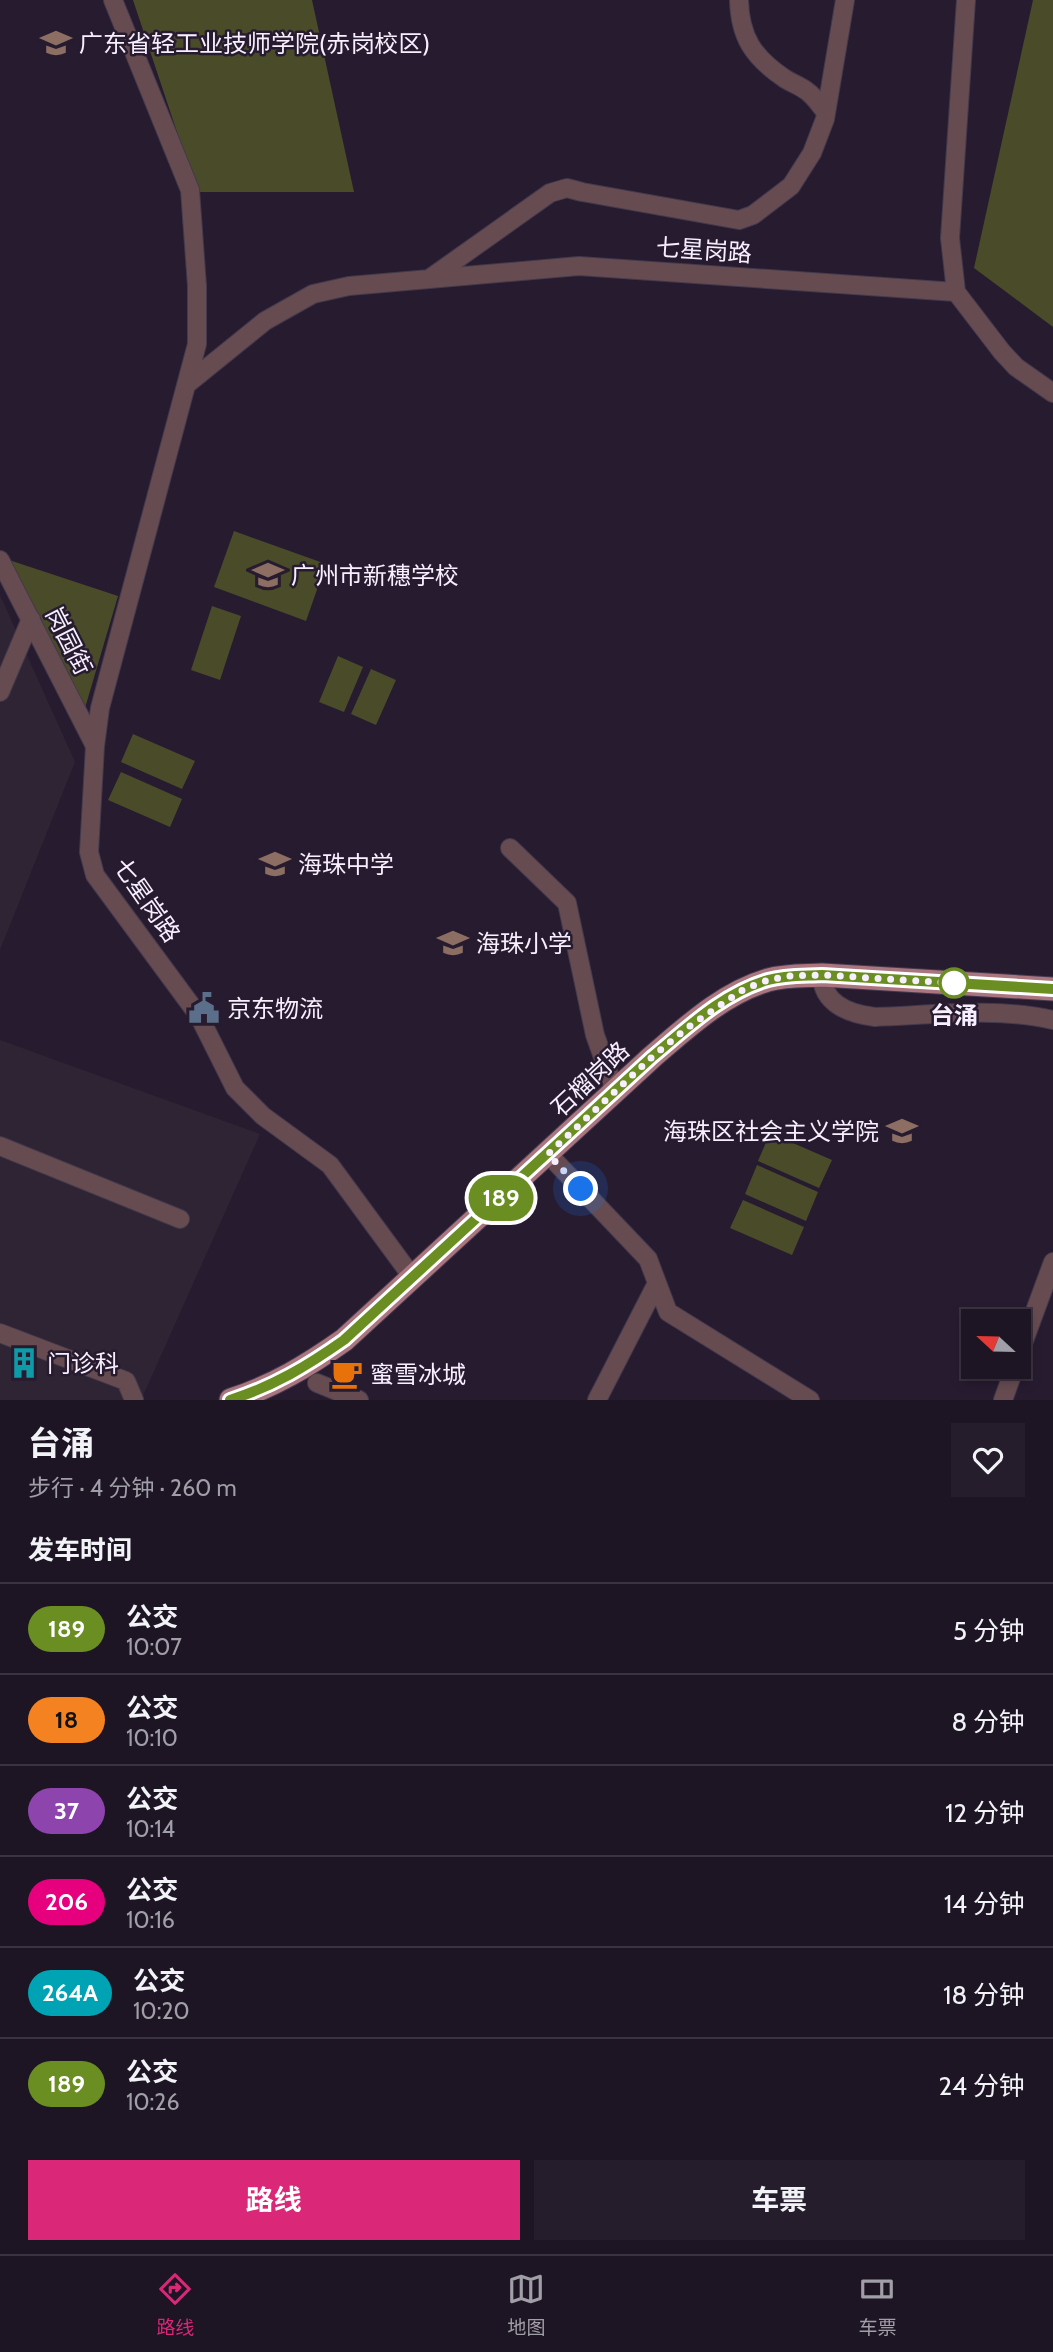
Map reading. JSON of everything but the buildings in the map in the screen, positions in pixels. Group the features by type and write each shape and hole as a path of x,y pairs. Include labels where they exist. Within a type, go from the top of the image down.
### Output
{"main road":[{"name":"石榴岗路","path":"231,1400 282,1380 317,1381 344,1340 615,1091 700,1017 744,989 789,976 822,975 1053,989"}],"street":[{"name":"七星岗路","path":"113,0 190,190 197,286 197,344 100,708 89,852 95,875 199,1016 235,1088 263,1116 330,1165 413,1278"},
{"path":"739,0 739,16 746,40 759,57 784,78 807,91 827,112"},
{"path":"429,279 550,193 567,188 739,220 753,215 791,186 811,153 827,112 845,0"},
{"path":"966,0 950,238 956,292 1016,367 1053,393"},
{"name":"七星岗路","path":"186,385 265,321 313,294 349,286 579,266 956,292"},
{"name":"岗园街","path":"0,560 95,746"},
{"path":"0,692 31,619"},
{"path":"510,848 567,903 595,1035 615,1091"},
{"path":"822,975 827,996 849,1012 860,1015 875,1017 999,1014 1053,1020"},
{"path":"0,1146 180,1219"},
{"path":"548,1154 648,1259 668,1312 810,1400"},
{"path":"1031,1322 1053,1262"},
{"path":"597,1400 657,1283"},
{"path":"0,1333 126,1381 134,1400"},
{"path":"1003,1400 1011,1379"},
{"path":"317,1381 359,1400"}],"shaded area":[{"path":"0,595 75,762 0,950"},
{"path":"0,1040 260,1134 142,1398 0,1400"}],"green space":[{"path":"133,0 312,0 354,192 197,192"},
{"path":"1033,0 1053,0 1053,327 974,268"},
{"path":"234,531 326,564 306,621 214,587"},
{"path":"6,559 118,596 85,708"},
{"path":"212,606 241,616 220,680 191,670"},
{"path":"338,656 363,667 344,712 319,702"},
{"path":"371,669 396,680 376,725 351,714"},
{"path":"133,734 195,761 182,789 121,762"},
{"path":"121,772 182,799 170,827 108,800"},
{"path":"770,1133 832,1160 819,1188 758,1161"},
{"path":"757,1165 818,1192 806,1221 745,1194"},
{"path":"743,1200 804,1227 792,1255 730,1228"}],"bus line":[{"name":"189","path":"230,1400 282,1380 344,1340 652,1057 700,1017 744,989 789,976 822,975 1053,989"}],"place":[{"name":"广东省轻工业技师学院(赤岗校区)","path":"56,43"},
{"name":"广州市新穗学校","path":"268,575"},
{"name":"海珠中学","path":"275,864"},
{"name":"海珠小学","path":"453,943"},
{"name":"台涌","path":"954,983"},
{"name":"京东物流","path":"204,1008"},
{"name":"海珠区社会主义学院","path":"902,1131"},
{"name":"门诊科","path":"24,1363"},
{"name":"蜜雪冰城","path":"347,1374"}],"route":[{"path":"581,1189 548,1154 652,1057 700,1017 744,989 789,976 822,975 954,983"}]}
